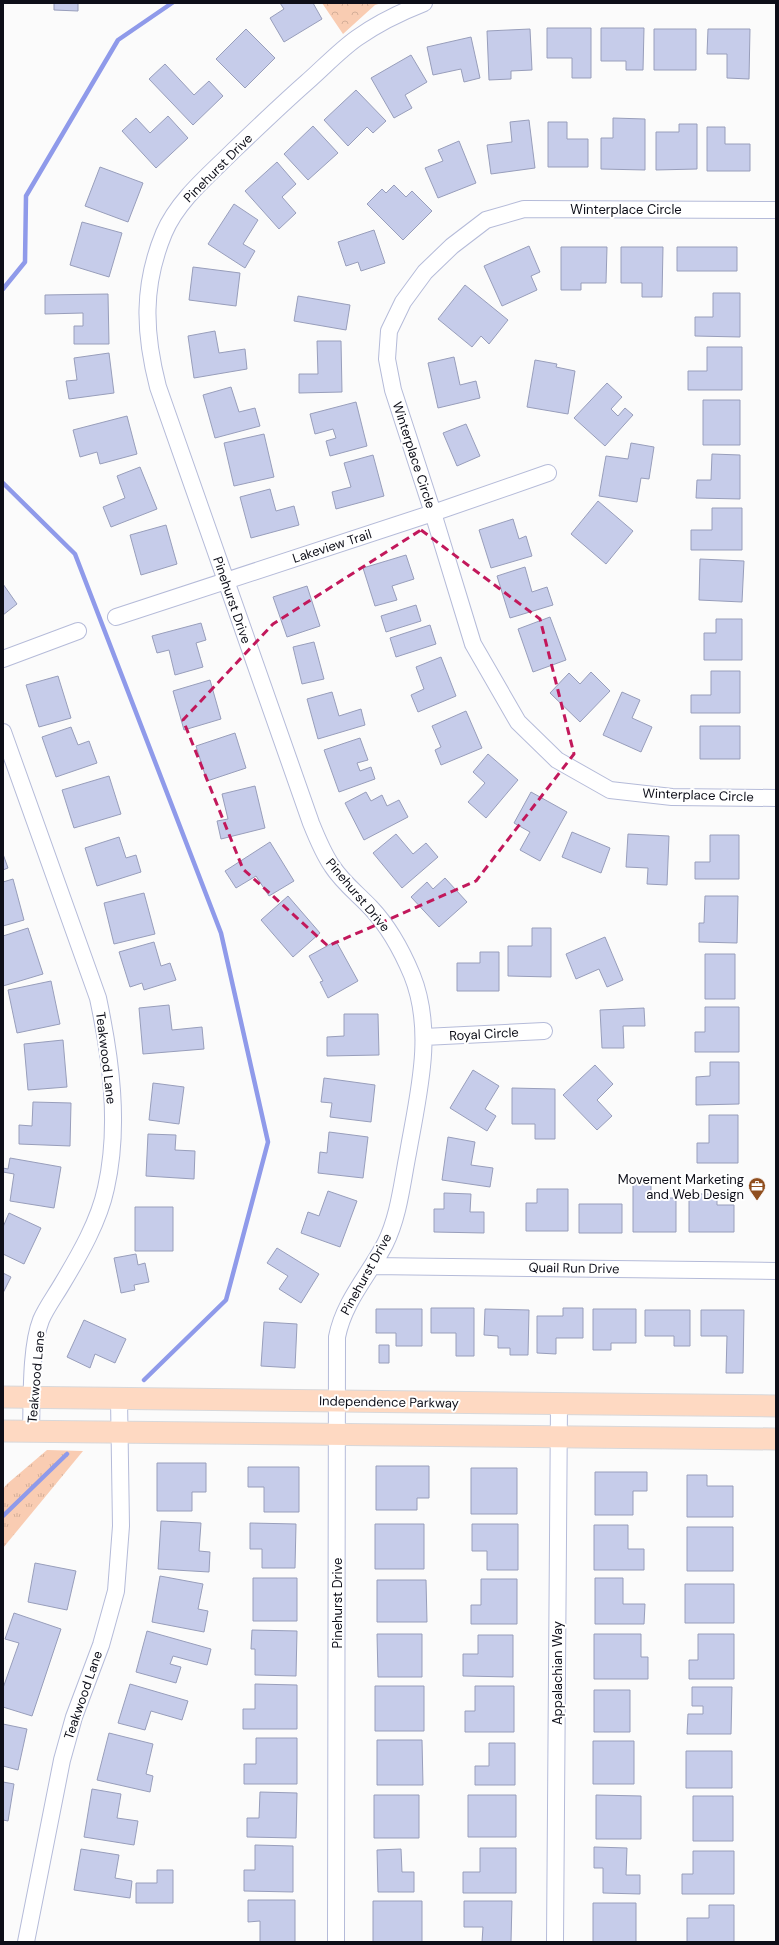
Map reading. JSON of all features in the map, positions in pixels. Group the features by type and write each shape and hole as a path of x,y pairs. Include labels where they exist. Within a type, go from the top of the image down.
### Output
{"main road":[{"name":"Independence Parkway","path":"3,1397 776,1406"},
{"path":"3,1432 776,1439"}],"street":[{"name":"Pinehurst Drive","path":"336,1942 337,1337 340,1321 348,1303 385,1243 400,1194 420,1088 424,1037 421,1010 412,976 401,951 387,927 371,908 355,894 335,870 318,841 158,387 150,357 147,308 149,279 156,254 165,232 187,198 202,181 287,100 356,38 379,24 424,3"},
{"name":"Winterplace Circle","path":"776,210 524,209 486,220 452,246 425,272 403,302 389,331 387,359 393,390 433,513 473,644 518,722 557,760 610,790 672,797 776,798"},
{"name":"Lakeview Trail","path":"116,616 548,474"},
{"path":"3,659 78,631"},
{"name":"Teakwood Lane","path":"3,732 98,998 106,1036 113,1095 112,1136 106,1188 97,1218 74,1264 41,1319 36,1335 31,1432"},
{"name":"Royal Circle","path":"424,1037 544,1031"},
{"name":"Quail Run Drive","path":"372,1266 776,1271"},
{"name":"Teakwood Lane","path":"26,1942 62,1760 74,1717 105,1632 116,1591 121,1526 119,1399"},
{"name":"Appalachian Way","path":"555,1942 558,1404"}],"highlighted area":[{"path":"421,530 540,619 574,754 476,881 328,946 243,869 183,720 273,624"}],"green space":[{"path":"322,3 382,3 375,5 343,34"},
{"path":"47,1450 83,1451 3,1548 3,1489"}],"building":[{"path":"54,3 78,3 78,11 54,10"},
{"path":"280,3 313,3 322,19 284,42 270,18 284,9"},
{"path":"547,28 591,28 591,78 572,78 572,58 547,58"},
{"path":"601,28 644,28 643,70 626,70 626,61 601,61"},
{"path":"246,29 275,58 245,88 216,59"},
{"path":"530,29 532,70 511,71 511,79 489,80 487,31"},
{"path":"654,29 696,29 696,70 654,70"},
{"path":"708,29 750,29 749,79 727,78 727,54 707,54"},
{"path":"471,37 480,78 464,82 461,69 433,75 427,47"},
{"path":"411,55 427,82 405,95 412,108 394,118 371,78"},
{"path":"165,64 194,95 209,81 223,96 193,125 149,79"},
{"path":"356,90 386,121 373,133 367,127 348,146 324,120"},
{"path":"168,116 188,138 156,168 122,131 136,118 150,133"},
{"path":"613,118 645,119 645,170 601,169 601,138 613,138"},
{"path":"529,120 535,168 491,174 487,145 512,142 510,122"},
{"path":"548,122 567,122 567,139 588,139 588,167 548,167"},
{"path":"679,124 697,124 697,169 656,170 656,132 679,132"},
{"path":"313,126 338,153 308,180 284,154"},
{"path":"707,127 725,127 725,144 750,144 750,171 707,171"},
{"path":"459,141 476,183 438,198 425,168 443,161 438,150"},
{"path":"277,162 296,184 282,197 296,213 279,229 245,191"},
{"path":"100,167 143,183 128,222 85,206"},
{"path":"394,185 406,197 412,191 432,211 403,240 367,204 382,189 386,193"},
{"path":"234,204 258,220 243,244 255,251 245,268 208,244"},
{"path":"82,222 122,233 109,277 70,265"},
{"path":"374,230 385,263 361,271 358,262 346,266 338,242"},
{"path":"529,246 540,272 531,276 537,290 502,306 484,266"},
{"path":"561,247 607,247 606,283 581,283 581,290 561,290"},
{"path":"621,247 663,247 662,297 642,297 642,283 621,283"},
{"path":"677,247 737,247 737,271 677,271"},
{"path":"193,267 240,273 236,306 189,300"},
{"path":"465,285 508,320 489,344 481,336 472,347 438,319"},
{"path":"713,293 740,293 740,337 695,336 695,317 713,317"},
{"path":"108,294 109,344 74,344 74,326 83,326 83,313 45,314 45,295"},
{"path":"298,296 350,305 346,330 294,321"},
{"path":"215,331 219,353 245,349 247,369 194,378 188,336"},
{"path":"317,341 341,341 342,392 299,393 299,374 318,374"},
{"path":"707,347 742,347 742,390 688,390 688,371 707,371"},
{"path":"109,353 114,393 69,399 66,381 77,380 74,358"},
{"path":"454,357 460,385 476,381 480,398 438,408 428,363"},
{"path":"535,360 557,364 556,367 575,371 568,414 527,407"},
{"path":"607,383 622,397 611,409 618,416 625,408 633,415 605,446 574,418"},
{"path":"231,387 239,412 255,408 260,426 215,438 203,395"},
{"path":"703,400 740,400 740,445 703,445"},
{"path":"356,402 367,446 330,456 326,441 336,438 333,429 315,434 310,414"},
{"path":"127,416 137,454 100,464 97,452 80,457 73,430"},
{"path":"466,424 480,456 457,466 443,433"},
{"path":"264,434 274,477 234,486 224,443"},
{"path":"631,443 654,447 649,479 641,478 637,502 599,496 606,456 628,459"},
{"path":"712,454 740,455 740,499 696,498 697,480 711,480"},
{"path":"373,455 384,496 336,509 332,492 351,487 344,463"},
{"path":"140,467 157,509 111,527 103,507 125,498 117,476"},
{"path":"270,489 276,511 294,506 299,525 251,538 240,497"},
{"path":"598,501 633,531 606,564 571,534"},
{"path":"712,508 742,508 742,550 691,550 691,530 712,530"},
{"path":"513,519 519,539 526,536 532,556 491,568 479,530"},
{"path":"166,525 177,564 141,575 130,535"},
{"path":"406,555 414,579 392,586 397,600 375,606 363,568"},
{"path":"700,559 744,561 742,602 699,600"},
{"path":"525,567 532,592 547,587 553,605 510,618 497,576"},
{"path":"3,584 17,604 3,615"},
{"path":"307,586 320,626 287,637 273,597"},
{"path":"416,605 421,621 386,632 381,616"},
{"path":"550,617 566,660 533,672 518,629"},
{"path":"716,619 742,619 742,660 704,660 704,633 716,633"},
{"path":"201,623 206,640 196,643 203,667 175,675 169,650 157,653 152,636"},
{"path":"430,625 436,644 396,657 390,638"},
{"path":"314,642 324,679 302,684 293,647"},
{"path":"441,657 456,696 418,712 411,695 424,689 416,667"},
{"path":"711,671 740,671 740,713 691,713 691,695 711,695"},
{"path":"591,672 610,691 580,722 550,693 569,673 580,684"},
{"path":"58,676 71,718 39,727 26,685"},
{"path":"210,680 221,719 184,730 173,691"},
{"path":"332,692 339,716 361,709 365,725 318,739 307,699"},
{"path":"622,692 640,700 632,718 652,727 641,752 603,735"},
{"path":"466,711 482,748 441,765 435,750 441,747 432,726"},
{"path":"700,726 740,726 740,759 700,759"},
{"path":"71,727 78,745 89,741 97,763 56,777 42,737"},
{"path":"235,733 246,768 207,781 196,746"},
{"path":"360,738 368,760 357,763 360,771 371,767 375,779 339,792 324,750"},
{"path":"488,754 518,780 486,818 468,802 485,783 473,772"},
{"path":"109,776 121,814 74,828 62,790"},
{"path":"255,786 265,828 221,839 217,821 228,819 222,794"},
{"path":"366,792 371,801 382,795 387,806 399,800 408,817 364,840 345,803"},
{"path":"531,792 567,812 540,861 520,850 530,832 514,823"},
{"path":"572,832 610,848 601,873 562,857"},
{"path":"396,834 413,854 426,843 438,857 402,888 373,853"},
{"path":"628,834 669,836 667,885 647,884 648,868 626,867"},
{"path":"710,835 739,835 739,879 695,879 695,862 710,862"},
{"path":"119,837 126,858 136,855 141,872 97,886 85,848"},
{"path":"270,842 294,881 269,896 256,876 236,888 225,871"},
{"path":"3,854 8,868 3,870"},
{"path":"445,878 467,902 439,927 411,897 427,882 433,889"},
{"path":"13,879 24,920 3,926 3,882"},
{"path":"144,893 155,934 114,944 104,903"},
{"path":"288,896 320,933 293,957 261,920"},
{"path":"705,896 738,896 737,943 699,942 699,923 704,923"},
{"path":"28,928 43,974 3,986 3,936"},
{"path":"532,928 551,928 551,977 508,976 508,946 532,946"},
{"path":"605,937 623,980 607,987 599,969 576,979 566,954"},
{"path":"336,941 358,981 328,998 320,982 323,981 309,956"},
{"path":"154,942 161,966 170,963 176,980 144,990 142,983 130,987 119,952"},
{"path":"480,952 499,952 499,991 457,991 457,963 480,963"},
{"path":"705,954 735,954 735,999 705,999"},
{"path":"51,981 60,1024 17,1033 8,990"},
{"path":"169,1005 172,1030 202,1027 204,1049 143,1054 139,1008"},
{"path":"705,1007 739,1007 739,1052 695,1052 695,1032 705,1032"},
{"path":"644,1008 645,1026 623,1026 624,1048 602,1048 600,1010"},
{"path":"344,1014 378,1014 379,1055 327,1056 327,1037 344,1036"},
{"path":"63,1040 67,1087 28,1090 24,1044"},
{"path":"710,1062 739,1062 739,1104 696,1105 696,1077 710,1076"},
{"path":"595,1065 613,1084 597,1100 612,1116 597,1130 563,1095"},
{"path":"473,1070 499,1086 485,1109 496,1116 487,1131 450,1108"},
{"path":"324,1078 375,1085 371,1122 330,1117 332,1103 321,1102"},
{"path":"153,1083 184,1087 179,1124 149,1120"},
{"path":"512,1088 555,1089 555,1139 535,1139 535,1124 512,1124"},
{"path":"33,1102 71,1103 70,1146 19,1144 19,1125 32,1126"},
{"path":"709,1115 738,1115 738,1163 697,1163 697,1143 709,1143"},
{"path":"329,1132 368,1137 363,1178 318,1173 320,1152 327,1153"},
{"path":"148,1134 176,1135 175,1150 195,1151 194,1179 146,1176"},
{"path":"448,1137 475,1142 471,1165 493,1168 490,1187 442,1180"},
{"path":"10,1158 61,1167 54,1208 10,1201 14,1174 3,1172 3,1168 8,1169"},
{"path":"633,1184 651,1184 651,1198 676,1198 676,1232 633,1232"},
{"path":"537,1189 568,1189 568,1231 526,1231 526,1203 537,1203"},
{"path":"328,1191 357,1201 340,1247 301,1233 308,1212 319,1216"},
{"path":"444,1193 471,1194 470,1212 484,1212 484,1233 434,1232 434,1209 444,1209"},
{"path":"689,1194 717,1194 717,1205 734,1205 734,1232 689,1232"},
{"path":"579,1204 622,1204 622,1233 579,1233"},
{"path":"135,1207 173,1207 173,1251 135,1251"},
{"path":"9,1213 41,1228 24,1264 3,1254 3,1227"},
{"path":"277,1248 319,1274 301,1303 279,1289 288,1276 267,1263"},
{"path":"136,1254 138,1265 145,1263 149,1282 134,1285 135,1290 121,1293 114,1258"},
{"path":"3,1273 11,1277 3,1293"},
{"path":"431,1308 474,1308 474,1356 456,1356 456,1333 431,1333"},
{"path":"563,1308 583,1308 583,1338 556,1338 556,1354 537,1353 537,1316 563,1316"},
{"path":"376,1309 422,1309 422,1346 396,1346 396,1333 376,1333"},
{"path":"485,1309 529,1310 528,1355 510,1355 510,1348 498,1348 498,1336 484,1335"},
{"path":"593,1309 636,1309 636,1343 611,1343 611,1350 593,1350"},
{"path":"645,1310 690,1310 690,1346 674,1346 674,1336 645,1336"},
{"path":"701,1310 744,1310 743,1373 726,1373 727,1336 701,1336"},
{"path":"84,1320 126,1339 115,1363 95,1354 90,1368 67,1357"},
{"path":"264,1322 297,1324 295,1368 261,1366"},
{"path":"379,1345 389,1345 389,1363 379,1363"},
{"path":"157,1463 206,1463 206,1492 192,1492 192,1511 157,1511"},
{"path":"376,1466 429,1466 429,1498 417,1498 417,1510 376,1510"},
{"path":"248,1467 299,1467 299,1512 264,1512 264,1487 248,1487"},
{"path":"471,1468 517,1468 517,1514 471,1514"},
{"path":"595,1472 647,1472 647,1491 633,1491 633,1515 595,1515"},
{"path":"687,1475 707,1475 707,1486 733,1486 733,1517 687,1517"},
{"path":"161,1521 201,1523 199,1551 210,1552 209,1572 158,1569"},
{"path":"250,1523 296,1524 295,1568 262,1568 262,1549 250,1549"},
{"path":"375,1524 424,1524 424,1569 375,1569"},
{"path":"472,1524 518,1524 518,1570 487,1570 487,1551 472,1551"},
{"path":"594,1525 628,1525 628,1549 644,1549 644,1570 594,1570"},
{"path":"687,1527 733,1527 733,1571 687,1571"},
{"path":"35,1563 76,1571 67,1610 28,1602"},
{"path":"160,1576 203,1584 198,1609 208,1611 204,1632 152,1622"},
{"path":"253,1578 297,1578 297,1621 253,1621"},
{"path":"595,1578 623,1578 623,1604 645,1604 644,1624 595,1624"},
{"path":"481,1579 517,1579 517,1624 471,1624 471,1605 481,1605"},
{"path":"377,1580 426,1580 427,1622 377,1622"},
{"path":"685,1584 734,1584 734,1623 685,1623"},
{"path":"14,1613 61,1629 32,1716 3,1707 3,1688 19,1643 5,1639"},
{"path":"252,1630 297,1631 296,1676 255,1675 255,1649 251,1649"},
{"path":"147,1631 211,1649 207,1665 173,1656 170,1664 181,1667 176,1683 136,1672"},
{"path":"377,1634 422,1634 422,1677 378,1677"},
{"path":"594,1634 641,1634 641,1657 648,1657 648,1679 594,1679"},
{"path":"698,1634 734,1634 734,1679 689,1679 689,1660 698,1660"},
{"path":"478,1635 513,1635 513,1677 463,1676 463,1654 478,1654"},
{"path":"130,1684 188,1701 182,1720 151,1711 145,1730 118,1723"},
{"path":"255,1684 297,1685 297,1729 243,1729 243,1709 255,1709"},
{"path":"375,1686 424,1686 424,1731 375,1731"},
{"path":"475,1686 514,1686 514,1732 465,1732 465,1711 475,1711"},
{"path":"692,1687 732,1687 731,1734 687,1734 688,1714 703,1714 703,1706 692,1706"},
{"path":"594,1690 630,1690 630,1732 594,1732"},
{"path":"3,1724 27,1729 18,1770 3,1766"},
{"path":"109,1733 153,1744 146,1774 153,1776 150,1792 97,1780"},
{"path":"256,1738 297,1738 297,1784 244,1784 244,1764 256,1764"},
{"path":"377,1740 422,1740 423,1785 377,1785"},
{"path":"593,1741 634,1741 634,1784 593,1784"},
{"path":"489,1743 515,1743 515,1785 475,1785 475,1766 489,1766"},
{"path":"686,1751 732,1751 732,1788 686,1788"},
{"path":"3,1782 14,1784 8,1821 3,1820"},
{"path":"92,1789 121,1794 117,1818 138,1821 134,1845 84,1837"},
{"path":"260,1792 297,1793 296,1838 247,1837 247,1818 259,1818"},
{"path":"374,1795 419,1795 419,1838 374,1838"},
{"path":"468,1795 516,1795 516,1837 468,1837"},
{"path":"596,1795 641,1796 641,1839 596,1839"},
{"path":"693,1796 733,1796 733,1841 693,1841"},
{"path":"255,1845 293,1846 293,1892 244,1891 244,1870 255,1870"},
{"path":"594,1847 627,1848 626,1875 640,1875 640,1894 603,1893 603,1868 594,1868"},
{"path":"480,1848 516,1848 516,1893 463,1893 463,1872 480,1872"},
{"path":"81,1849 119,1855 115,1878 132,1881 130,1898 74,1890"},
{"path":"401,1849 402,1872 414,1872 414,1892 378,1892 377,1850"},
{"path":"693,1851 734,1851 734,1894 682,1894 682,1874 693,1874"},
{"path":"157,1870 173,1870 173,1903 136,1903 136,1883 157,1883"},
{"path":"248,1900 295,1900 295,1942 260,1942 260,1921 248,1922"},
{"path":"373,1901 422,1901 422,1942 373,1942"},
{"path":"464,1901 512,1901 511,1942 482,1942 483,1927 464,1927"},
{"path":"593,1903 636,1903 636,1942 593,1942"},
{"path":"709,1905 734,1905 734,1942 687,1942 687,1918 709,1918"}],"waterway":[{"path":"3,289 25,262 26,196 118,40 172,3"},
{"path":"3,483 75,554 221,933 268,1142 226,1300 144,1380"},
{"path":"3,1516 67,1454"}],"place":[{"name":"Movement Marketing and Web Design","path":"757,1201"}]}
